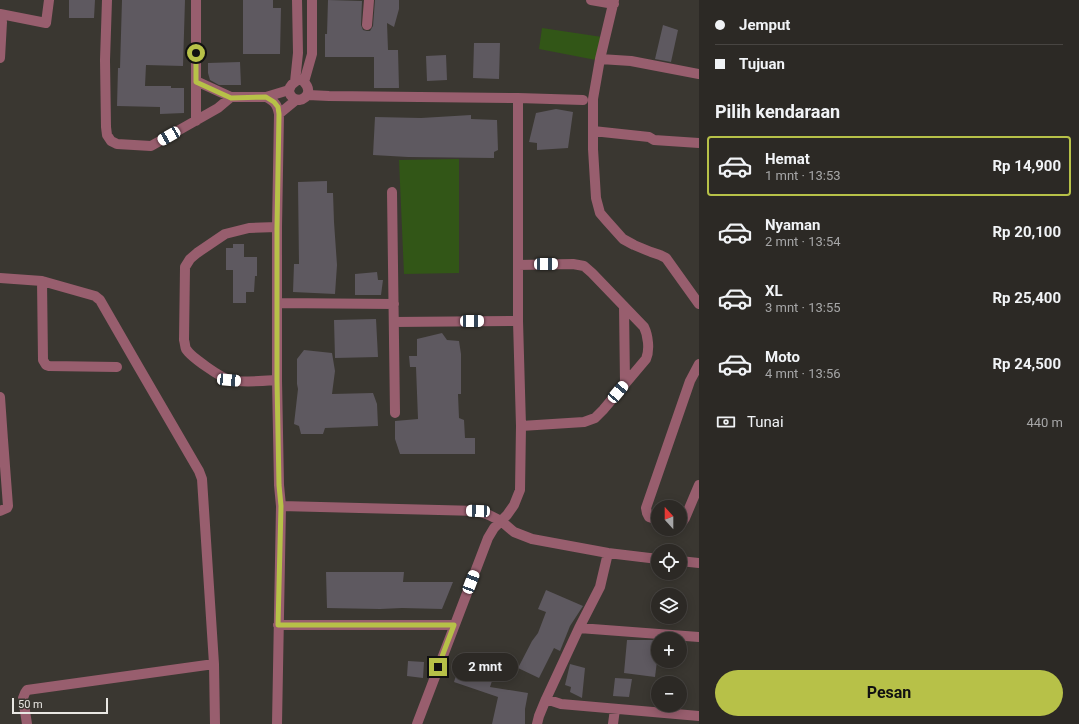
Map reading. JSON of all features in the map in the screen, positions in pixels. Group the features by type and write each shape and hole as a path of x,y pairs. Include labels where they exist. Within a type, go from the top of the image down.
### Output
{"street":[{"path":"0,58 1,18 46,23 50,0"},
{"path":"107,0 105,60 106,127 107,135 111,141 117,144 151,146 218,108 231,98"},
{"path":"196,0 196,121"},
{"path":"297,0 300,82 308,88 308,94 303,100 296,100 291,96 289,90 291,85 300,82 312,54 312,0"},
{"path":"367,25 369,0"},
{"path":"591,0 614,2 600,58 593,99 593,150 596,198 600,212 623,239 651,252 660,254 666,258 699,304"},
{"path":"600,58 631,61 699,74"},
{"path":"196,82 231,98 266,97 289,90"},
{"path":"308,94 329,96 583,100"},
{"path":"266,97 274,102 278,107 279,114 277,380 279,485 281,506 277,724"},
{"path":"417,724 488,538 494,528 514,505 520,490 521,426 518,321 518,98"},
{"path":"279,114 296,100"},
{"path":"592,131 649,137 654,140 699,143"},
{"path":"392,192 395,413"},
{"path":"277,228 249,228 226,234 206,246 190,259 185,267 184,340 186,350 221,377 238,381 277,380"},
{"path":"518,265 573,264 584,266 644,327 647,333 648,354 595,418 584,422 521,426"},
{"path":"0,278 42,281 95,296 100,300 199,471 202,479 214,664 216,724"},
{"path":"42,281 43,360 46,365 117,367"},
{"path":"277,303 394,304"},
{"path":"624,306 625,383"},
{"path":"394,322 518,321"},
{"path":"651,518 649,517 646,508 690,381 699,364"},
{"path":"0,397 1,440 8,506 5,510 0,510"},
{"path":"687,513 699,485"},
{"path":"281,506 478,511 490,515 514,532 532,539 608,553 651,558"},
{"path":"537,724 546,699 600,587 608,553"},
{"path":"687,562 699,563"},
{"path":"278,625 454,625"},
{"path":"579,628 699,637"},
{"path":"27,724 23,698 27,690 32,688 214,664"},
{"path":"546,699 561,704 699,716"},
{"path":"613,724 615,709"}],"green space":[{"path":"542,28 602,37 596,60 539,49"},
{"path":"459,159 459,273 404,274 399,160"}],"building":[{"path":"69,0 95,0 94,18 69,18"},
{"path":"122,0 185,0 183,66 146,65 145,86 171,86 171,88 184,88 184,113 160,114 160,107 117,106 118,68 120,68"},
{"path":"243,0 273,0 273,8 281,8 280,54 243,54"},
{"path":"328,0 362,1 361,25 363,30 370,31 373,26 375,0 399,0 399,9 394,27 387,23 388,50 398,50 399,88 374,88 374,57 325,57 325,34 327,34"},
{"path":"663,25 678,30 671,62 655,59"},
{"path":"474,43 500,43 499,79 473,78"},
{"path":"446,55 447,80 427,81 426,56"},
{"path":"240,62 241,85 219,85 210,80 208,63"},
{"path":"556,109 573,112 568,148 537,150 537,143 529,142 536,113"},
{"path":"471,115 471,119 497,120 498,150 494,152 494,158 373,155 375,117 421,118"},
{"path":"327,181 327,193 333,193 337,265 335,294 293,292 294,264 299,264 298,182"},
{"path":"233,244 244,244 244,257 257,257 257,276 255,276 254,292 246,292 246,303 233,303 233,270 226,270 226,248 233,248"},
{"path":"377,272 378,280 383,280 381,295 355,295 355,274"},
{"path":"376,319 378,357 335,358 334,320"},
{"path":"442,333 447,340 459,341 461,354 461,394 458,394 459,418 464,420 465,438 475,438 475,454 400,454 395,439 395,421 418,419 416,367 410,367 409,356 417,356 417,339"},
{"path":"304,350 332,353 335,371 332,394 373,393 377,404 378,426 325,428 323,434 301,434 299,426 294,424 298,389 297,359"},
{"path":"326,572 404,572 403,582 453,582 442,609 327,608"},
{"path":"546,590 583,606 570,626 560,651 554,648 539,678 518,668 532,641 538,633 546,612 538,609"},
{"path":"627,640 651,640 651,668 656,668 655,676 624,673"},
{"path":"408,661 424,662 423,678 407,676"},
{"path":"460,663 494,675 490,687 528,693 525,709 525,724 492,724 498,697 454,682"},
{"path":"570,664 585,668 582,698 570,692 571,687 565,685"},
{"path":"615,678 632,679 629,697 613,696"}],"route":[{"path":"196,53 196,82 231,98 266,97 274,102 278,107 277,380 279,485 281,506 278,625 454,625 438,667"}]}
